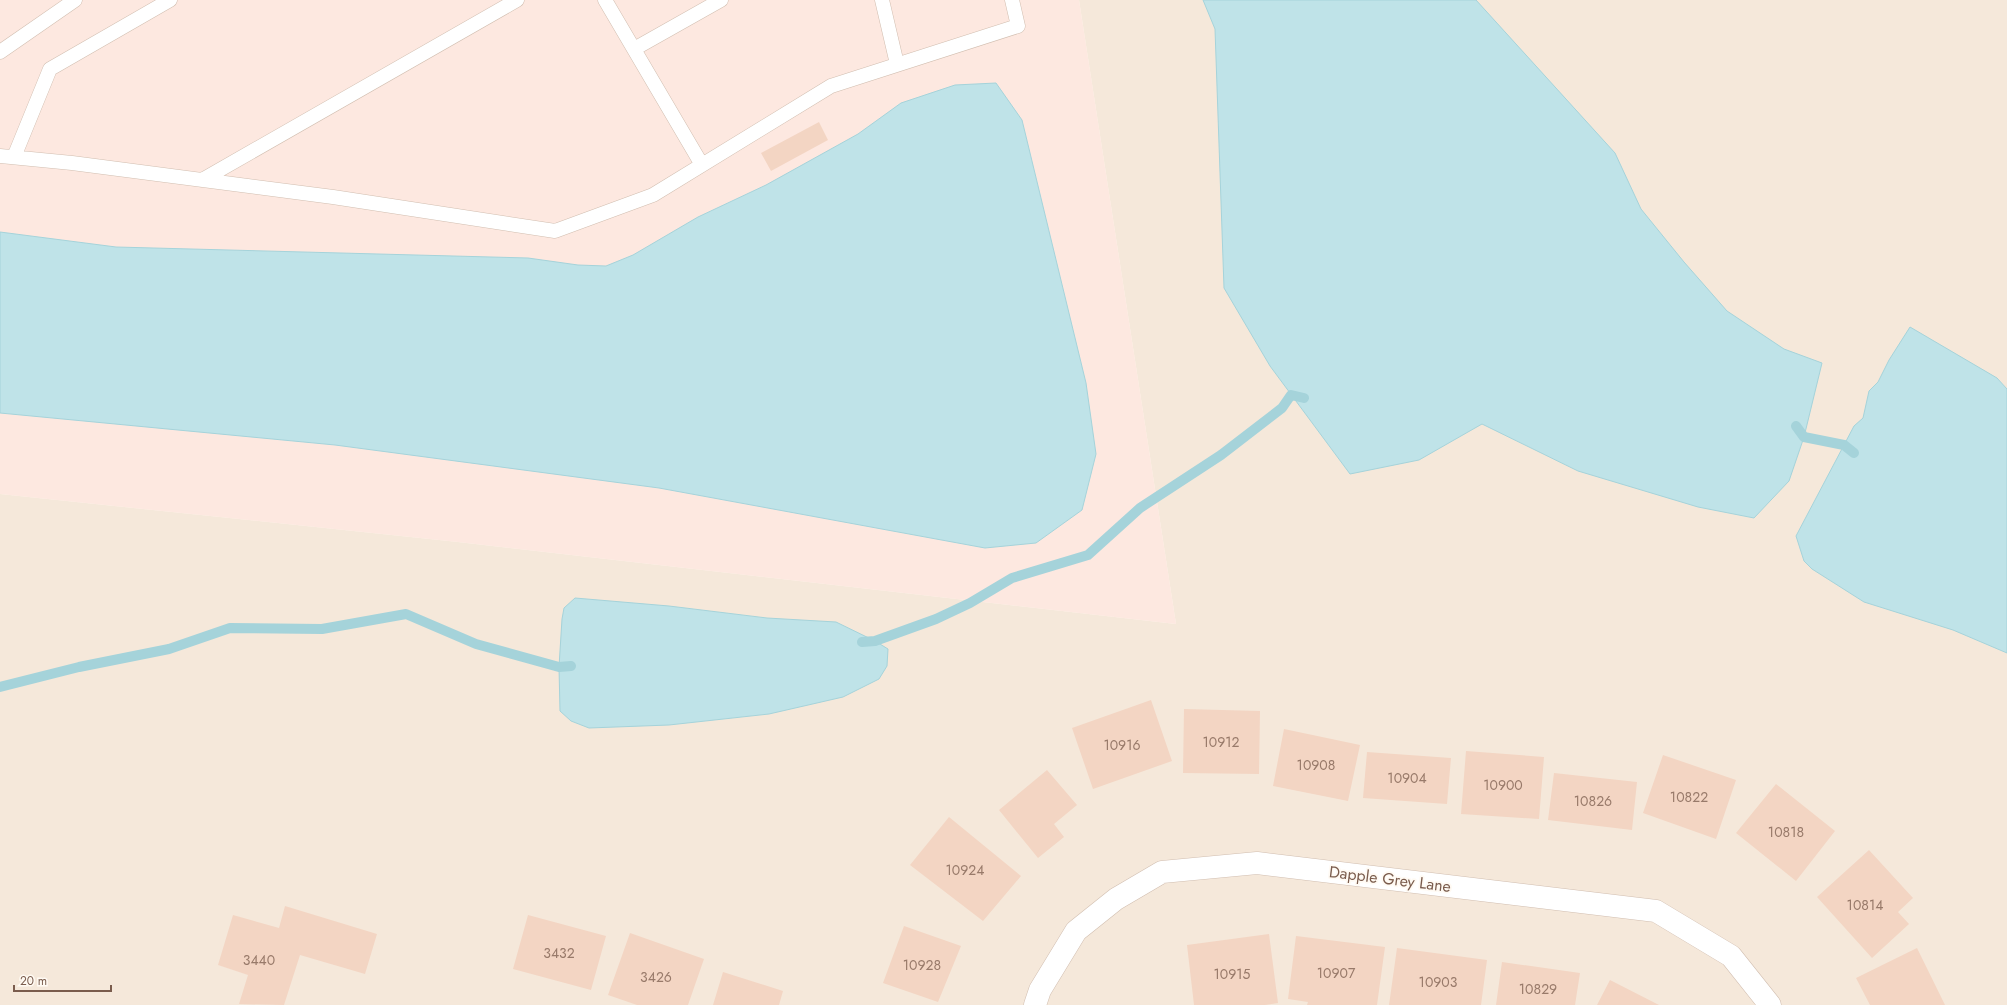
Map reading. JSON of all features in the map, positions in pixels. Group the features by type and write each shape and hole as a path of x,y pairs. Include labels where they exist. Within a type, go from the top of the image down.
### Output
{"street":[{"name":"Dapple Grey Lane","path":"1035,1005 1040,990 1076,931 1116,900 1162,872 1257,863 1656,911 1731,956 1770,1005"}],"lane":[{"path":"0,52 75,0"},
{"path":"14,157 50,69 170,0"},
{"path":"202,180 517,0"},
{"path":"605,0 702,165"},
{"path":"634,49 721,0"},
{"path":"882,0 897,64"},
{"path":"0,156 333,197 555,231 653,195 831,86 1018,26 1012,0"}],"shaded area":[{"path":"0,0 1079,0 1176,624 458,542 0,494"},
{"path":"1079,0 2007,0 2007,1005 0,1005 0,494 458,542 1176,624"}],"water":[{"path":"1203,0 1476,0 1615,153 1641,209 1684,262 1727,311 1784,349 1822,363 1804,437 1789,481 1754,518 1698,507 1578,471 1482,424 1419,460 1350,474 1270,366 1224,288 1215,29"},
{"path":"996,83 1022,120 1086,383 1096,454 1082,510 1036,543 985,548 659,488 335,445 0,413 0,232 116,247 528,258 578,265 606,266 633,255 698,217 766,185 858,134 901,103 955,85"},
{"path":"1910,327 1997,378 2007,389 2007,653 1953,630 1864,602 1812,569 1804,561 1796,536 1854,426 1863,418 1869,391 1878,382 1889,360"},
{"path":"575,598 669,606 767,618 836,622 888,649 887,666 879,679 843,697 769,714 669,725 589,728 571,721 560,711 559,667 562,619 564,608"}],"building":[{"path":"819,122 828,140 771,171 761,153"},
{"path":"1151,700 1172,761 1093,789 1072,728"},
{"path":"1184,709 1260,711 1259,774 1183,773"},
{"path":"1284,729 1360,745 1348,801 1273,786"},
{"path":"1466,751 1544,757 1539,819 1461,814"},
{"path":"1367,752 1451,758 1447,804 1363,798"},
{"path":"1663,755 1736,780 1716,839 1643,813"},
{"path":"1047,770 1077,805 1054,824 1064,837 1038,858 999,810"},
{"path":"1554,773 1637,782 1632,830 1548,820"},
{"path":"1776,784 1835,831 1796,881 1736,833"},
{"path":"949,817 1021,876 983,921 910,865"},
{"path":"1869,850 1913,898 1898,912 1909,924 1872,958 1817,897"},
{"path":"285,906 377,934 365,974 300,955 284,1005 239,1004 248,975 218,965 233,915 279,928"},
{"path":"528,915 606,936 591,990 513,969"},
{"path":"904,926 961,946 938,1002 883,983"},
{"path":"630,933 704,959 688,1005 637,1005 608,995"},
{"path":"1269,934 1278,1003 1265,1005 1194,1005 1187,945"},
{"path":"1296,936 1385,947 1377,1005 1307,1005 1308,1002 1288,999"},
{"path":"1397,948 1487,960 1481,1005 1389,1005"},
{"path":"1917,948 1945,1005 1870,1005 1856,978"},
{"path":"1502,962 1580,973 1575,1005 1496,1005"},
{"path":"723,972 783,991 779,1005 713,1005"},
{"path":"1610,980 1659,1005 1597,1005"}],"waterway":[{"path":"862,642 875,641 936,619 970,603 1012,578 1088,555 1140,508 1221,455 1282,408 1291,395 1304,398"},
{"path":"1796,426 1804,437 1844,445 1854,453"},
{"path":"0,687 79,667 169,649 230,628 322,629 406,614 476,644 559,667 571,666"}]}
